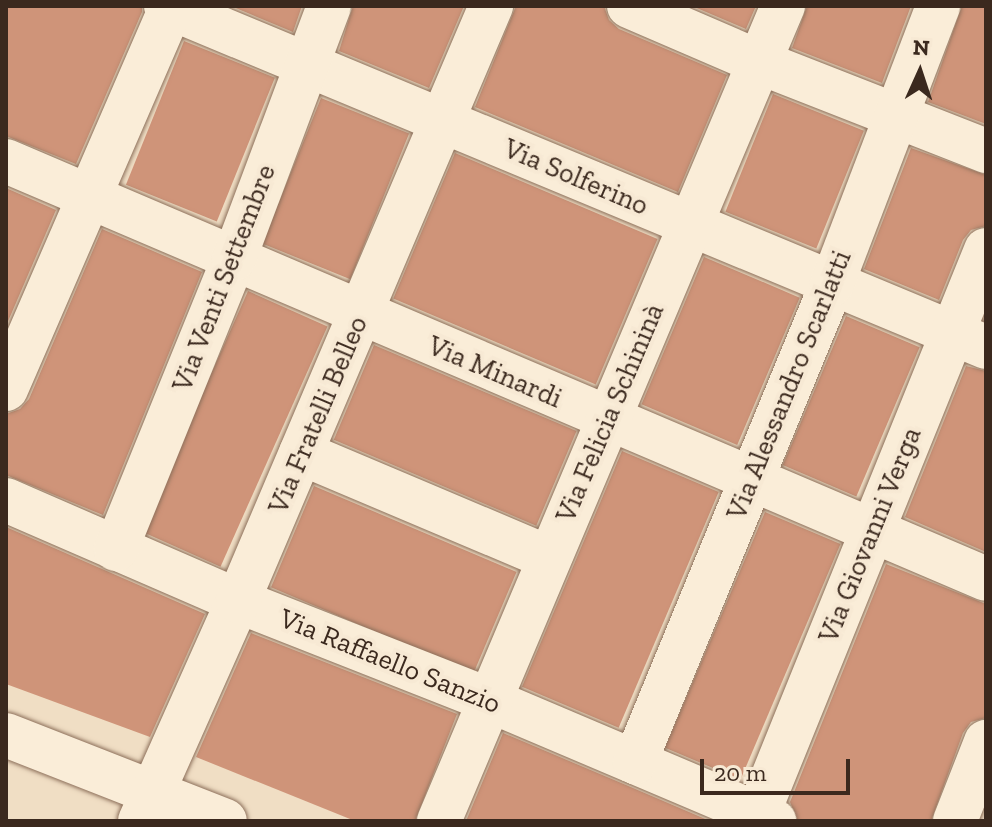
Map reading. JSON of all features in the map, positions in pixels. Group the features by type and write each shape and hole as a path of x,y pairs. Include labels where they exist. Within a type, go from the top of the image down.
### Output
{"street":[{"name":"Via Venti Settembre","path":"116,549 234,259 329,6"},
{"name":"Via Fratelli Belleo","path":"146,807 238,601 491,6"},
{"path":"629,6 759,62 986,151"},
{"name":"Via Felicia Schininà","path":"439,821 783,6"},
{"name":"Via Alessandro Scarlatti","path":"635,762 832,284 938,6"},
{"name":"Via Solferino","path":"170,7 969,340"},
{"path":"6,389 170,7"},
{"name":"Via Minardi","path":"6,161 986,579"},
{"name":"Via Giovanni Verga","path":"762,819 871,531 969,340 986,250"},
{"path":"301,453 549,558"},
{"name":"Via Raffaello Sanzio","path":"6,500 238,601 489,700 762,819"},
{"path":"6,735 146,807 225,821"},
{"path":"955,821 986,742"}],"building":[{"path":"6,6 142,6 76,164 6,136"},
{"path":"231,6 302,6 293,32"},
{"path":"353,6 464,6 429,88 339,51"},
{"path":"516,6 604,6 609,20 619,29 727,75 678,192 475,107"},
{"path":"692,6 756,6 746,29"},
{"path":"807,6 911,6 882,83 792,48"},
{"path":"962,6 986,6 986,124 928,102"},
{"path":"184,41 275,78 217,221 126,185"},
{"path":"773,94 864,131 816,248 725,212"},
{"path":"321,98 409,134 350,279 262,244"},
{"path":"911,148 986,175 986,226 971,230 963,240 939,300 864,269"},
{"path":"455,153 658,239 596,384 393,298"},
{"path":"6,188 56,210 6,326"},
{"path":"102,229 202,272 103,515 6,475 6,414 20,409 29,399"},
{"path":"704,257 800,298 737,445 641,404"},
{"path":"248,291 327,326 221,567 141,531"},
{"path":"846,316 920,347 856,496 783,465"},
{"path":"374,345 577,431 536,526 334,440"},
{"path":"966,366 986,371 986,552 905,517"},
{"path":"622,451 719,492 619,728 522,687"},
{"path":"314,486 517,572 474,673 271,587"},
{"path":"765,512 840,544 740,780 665,748"},
{"path":"6,527 205,614 150,737 6,684"},
{"path":"886,564 986,604 986,718 971,722 963,733 931,821 798,821 790,802"},
{"path":"251,633 457,714 415,821 355,821 196,757"},
{"path":"503,733 626,785 710,821 466,821"}]}
